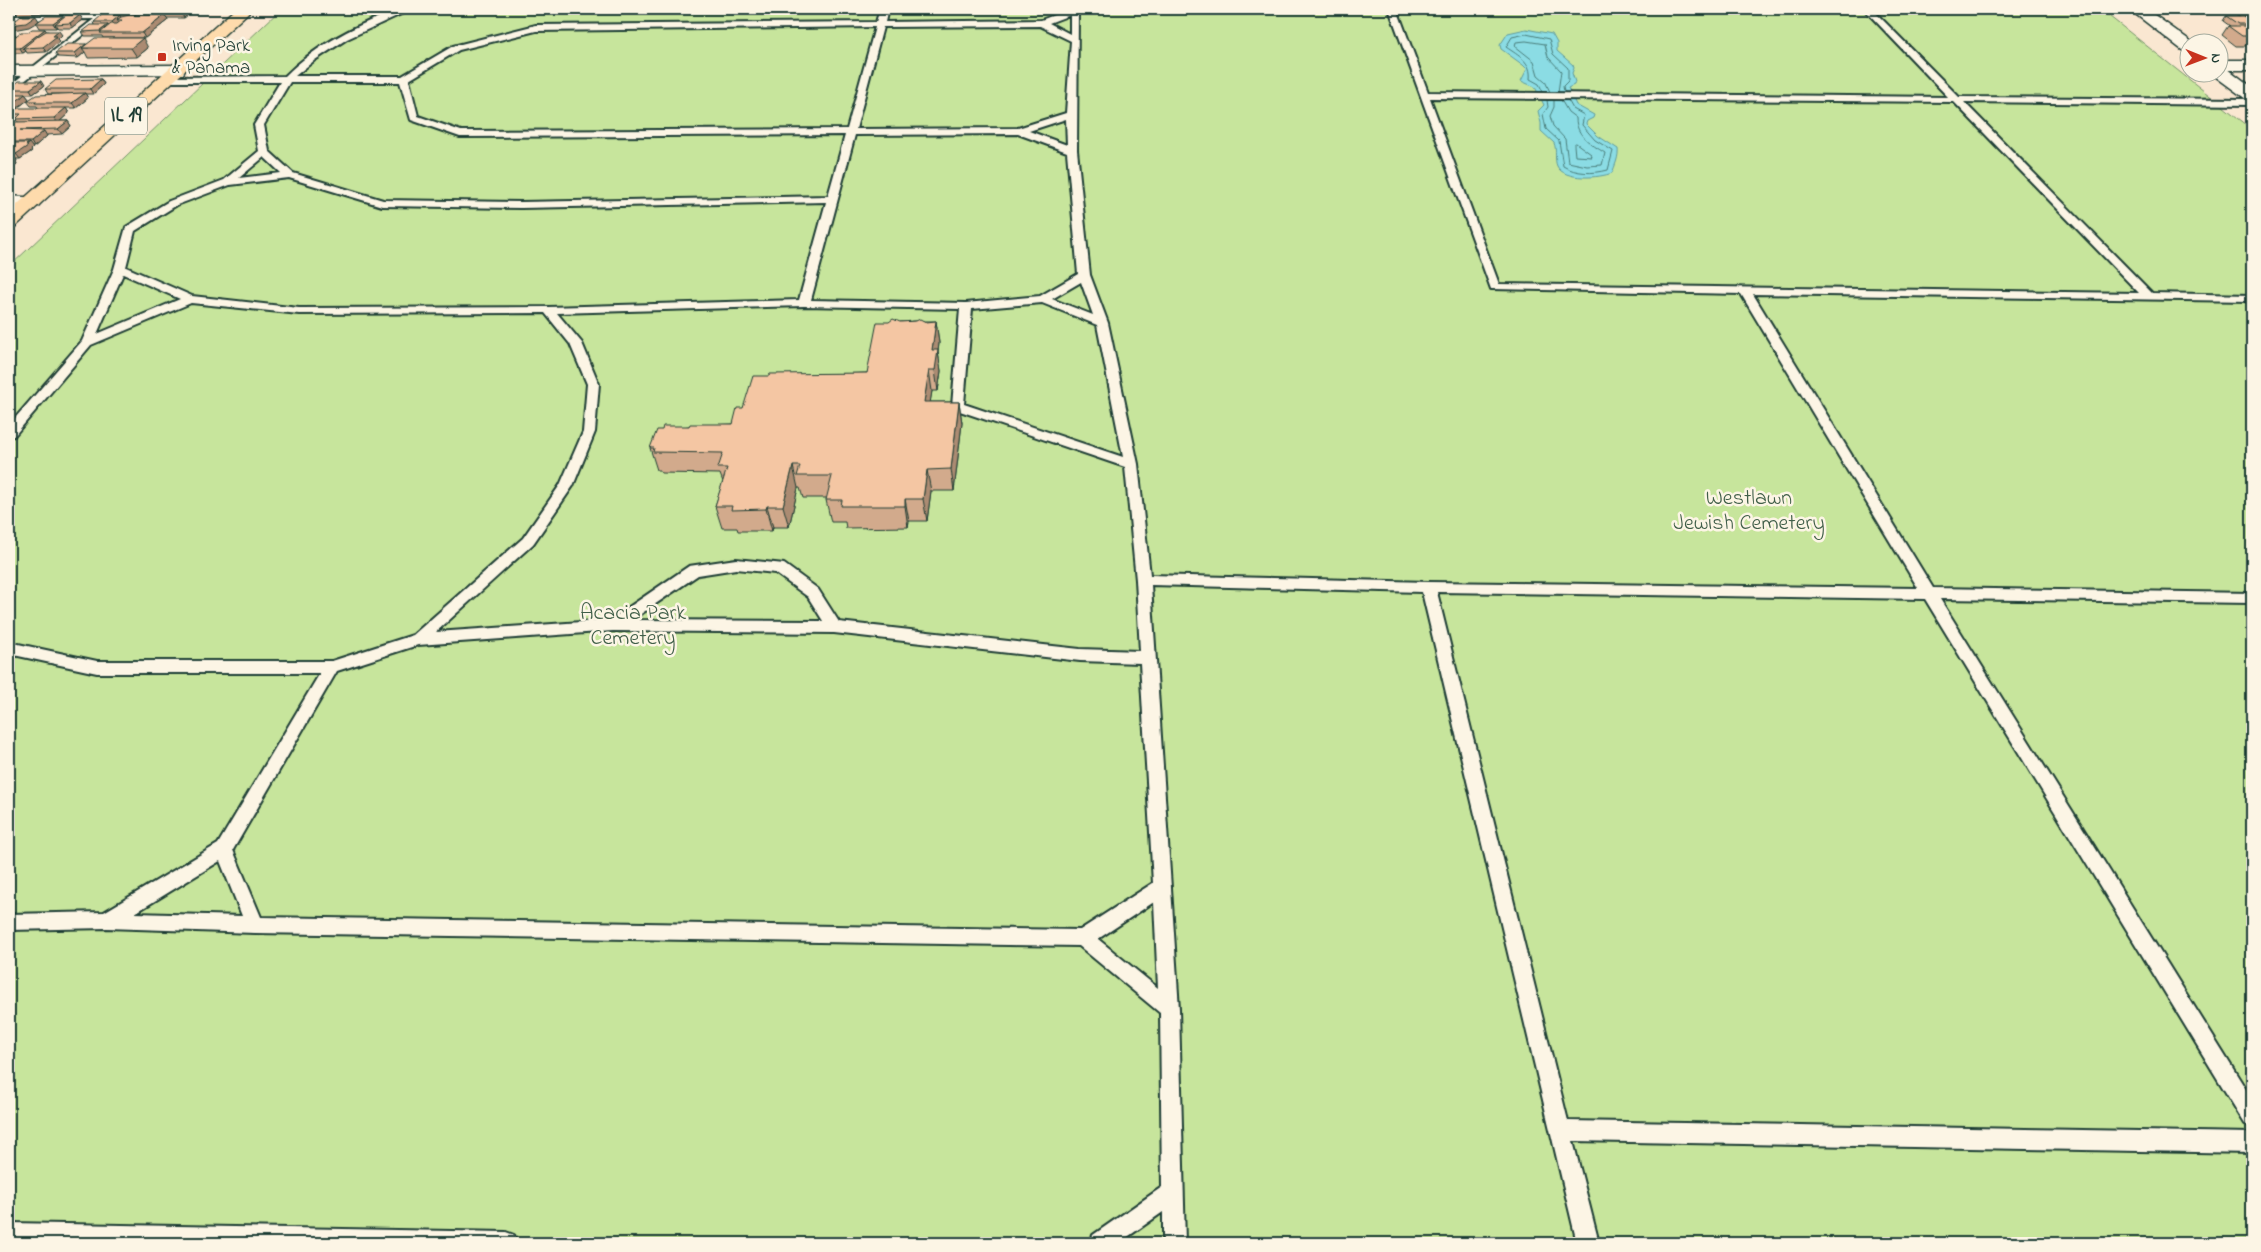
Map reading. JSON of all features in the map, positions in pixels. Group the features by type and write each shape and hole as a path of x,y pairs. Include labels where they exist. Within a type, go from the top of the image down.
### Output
{"main road":[{"name":"IL 19","path":"9,222 244,9"}],"street":[{"path":"2137,9 2178,40"},
{"path":"2228,65 2252,65"},
{"path":"9,71 172,74"},
{"path":"2228,77 2252,95"},
{"path":"9,202 32,202"}],"lane":[{"path":"9,90 112,9"},
{"path":"289,175 264,152 259,125 287,79 315,54 393,11 408,9"},
{"path":"804,303 884,9"},
{"path":"172,74 287,79 404,79 456,48 536,28 1042,23 1074,9 1076,40 1070,116 1084,275 1102,323 1132,464 1143,580 1146,657 1169,1009 1174,1243"},
{"path":"1393,9 1495,287 2252,298"},
{"path":"1868,9 2148,296"},
{"path":"9,17 102,16"},
{"path":"1042,23 1076,40"},
{"path":"404,79 414,118 460,134 1019,131 1070,116"},
{"path":"1424,95 2252,102"},
{"path":"1019,131 1072,150"},
{"path":"228,182 264,152"},
{"path":"9,433 87,342 120,269 130,229 173,203 228,182 289,175 382,203 521,204 832,199"},
{"path":"120,269 190,298 299,311 548,310 804,303 966,306 1043,299 1084,275"},
{"path":"1745,291 2252,1118"},
{"path":"87,342 190,298"},
{"path":"1043,299 1102,323"},
{"path":"966,306 958,406 1132,464"},
{"path":"418,639 528,541 566,486 589,432 593,384 576,343 548,310"},
{"path":"613,625 694,570 736,564 779,568 813,593 834,627"},
{"path":"1143,580 1428,587 1928,592 2252,598"},
{"path":"1428,587 1588,1243"},
{"path":"9,648 97,667 332,667 418,639 613,625 834,627 1080,655 1146,657"},
{"path":"106,920 224,849 332,667"},
{"path":"224,849 255,925"},
{"path":"9,922 106,920 255,925 1083,938 1162,887"},
{"path":"1083,938 1169,1009"},
{"path":"1562,1131 2252,1143"},
{"path":"1101,1243 1172,1193"},
{"path":"9,1234 506,1243"}],"green space":[{"path":"281,9 2100,9 2178,71 2178,82 2192,82 2252,129 2252,1243 9,1243 9,267"}],"water":[{"path":"1526,29 1552,34 1557,43 1557,51 1573,65 1572,73 1575,82 1574,85 1568,88 1576,105 1594,115 1586,124 1598,136 1618,149 1612,173 1591,177 1574,176 1561,171 1557,166 1554,143 1541,131 1538,111 1544,105 1535,87 1521,81 1527,69 1501,49 1500,45 1508,33"}],"building":[{"path":"110,9 133,9 128,13 105,13"},
{"path":"2239,9 2252,9 2252,11 2243,11"},
{"path":"66,15 80,15 70,23 55,24"},
{"path":"102,15 120,15 112,22 94,22"},
{"path":"129,15 165,15 142,33 100,33 111,24 117,24 122,20 117,20 121,17"},
{"path":"21,16 36,16 26,23 10,25"},
{"path":"46,16 63,16 53,23 36,23"},
{"path":"2226,16 2243,16 2252,24 2238,24"},
{"path":"91,25 108,25 100,31 82,32"},
{"path":"2228,26 2252,26 2252,36 2242,36"},
{"path":"32,29 45,29 20,48 9,48 9,41 21,32 28,32"},
{"path":"46,31 59,31 53,36 57,36 43,47 23,48 38,36"},
{"path":"95,38 143,38 131,48 82,48"},
{"path":"67,44 86,44 75,53 55,53"},
{"path":"101,79 90,89 45,89 56,80"},
{"path":"19,81 41,81 30,89 9,89"},
{"path":"85,93 72,103 35,103 37,101 27,101 36,95"},
{"path":"9,94 25,94 13,104 9,104"},
{"path":"18,108 66,108 54,118 16,119 21,114 11,114"},
{"path":"68,121 58,129 20,130 44,131 31,142 9,142 9,126 14,122"},
{"path":"9,143 29,143 26,145 28,146 16,154 9,154"},
{"path":"9,156 14,156 11,158 14,158 9,162"},
{"path":"893,319 900,322 920,319 926,322 936,321 932,350 938,350 935,370 929,370 924,402 959,402 951,469 927,470 923,499 905,499 905,506 841,506 842,500 826,500 832,476 797,476 800,466 793,466 783,506 767,506 766,509 731,510 732,506 715,506 727,468 718,468 723,453 653,452 654,448 650,448 657,430 662,430 663,426 733,424 737,408 743,408 753,376 769,376 770,374 867,373 877,322 889,322"}],"place":[{"name":"Irving Park & Panama","path":"162,57"}],"park label":[{"name":"Westlawn Jewish Cemetery","path":"1749,512"},
{"name":"Acacia Park Cemetery","path":"633,626"}]}
